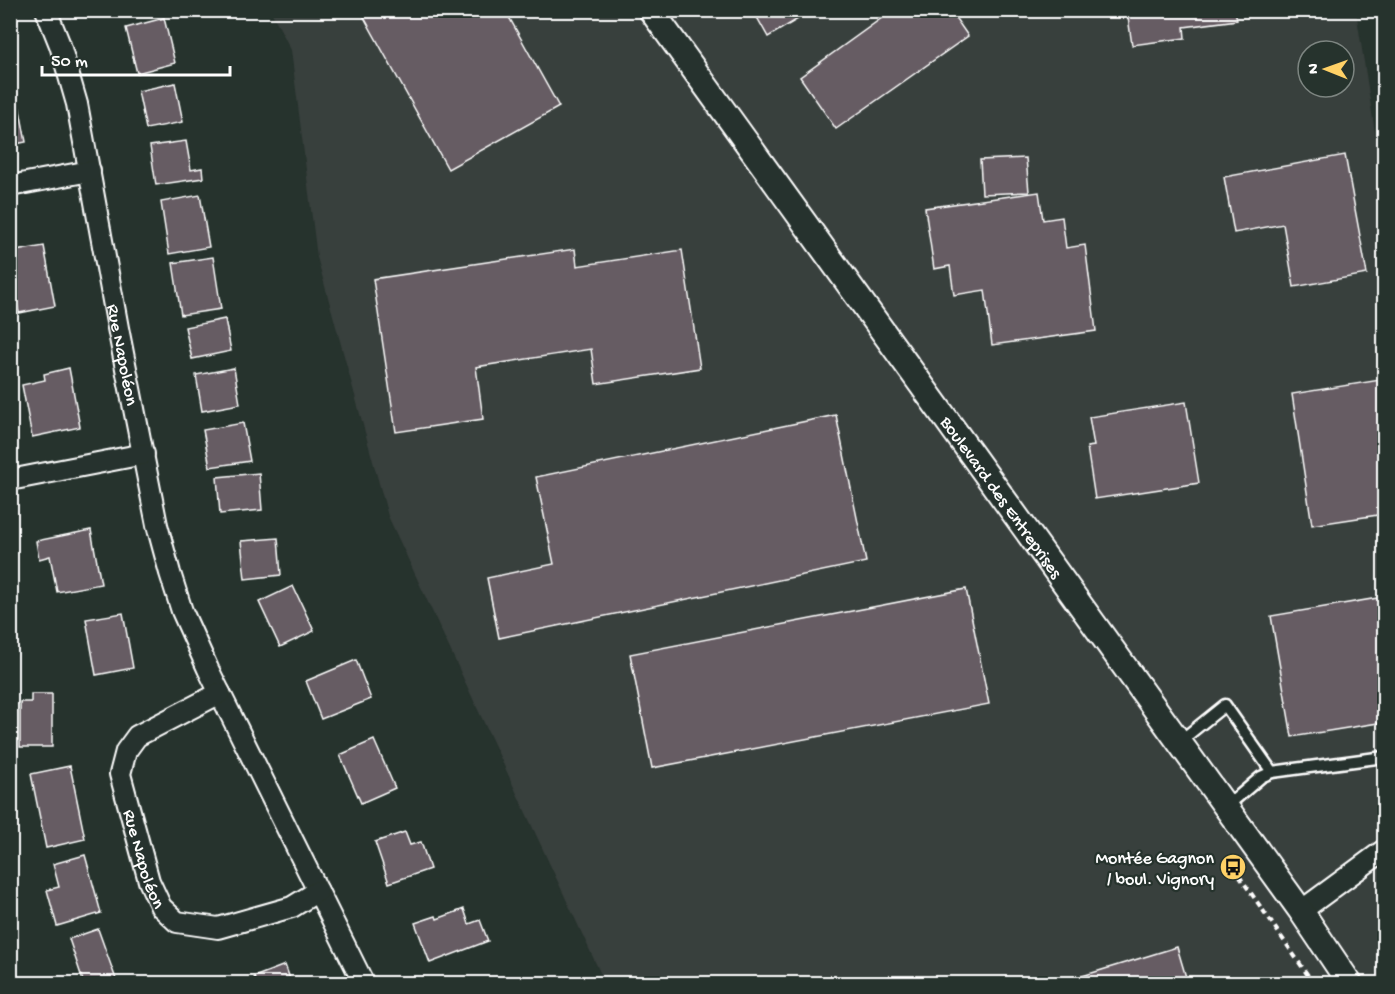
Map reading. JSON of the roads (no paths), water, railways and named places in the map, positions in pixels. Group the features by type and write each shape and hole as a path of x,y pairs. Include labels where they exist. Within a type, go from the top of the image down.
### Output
{"street":[{"name":"Rue Napoléon","path":"46,10 60,45 77,104 118,328 144,454 170,573 182,611 220,693 364,984"},
{"name":"Boulevard des Entreprises","path":"651,10 1301,911 1350,984"},
{"path":"10,186 90,171"},
{"path":"10,480 144,454"},
{"name":"Rue Napoléon","path":"220,693 138,736 126,751 120,774 149,881 161,907 177,922 218,928 292,907 318,891"},
{"path":"1301,911 1384,850"}],"lane":[{"path":"1179,742 1226,705 1272,771"},
{"path":"1226,807 1261,777 1272,771 1384,757"}],"place":[{"name":"Montée Gagnon / boul. Vignory","path":"1233,867"}]}
